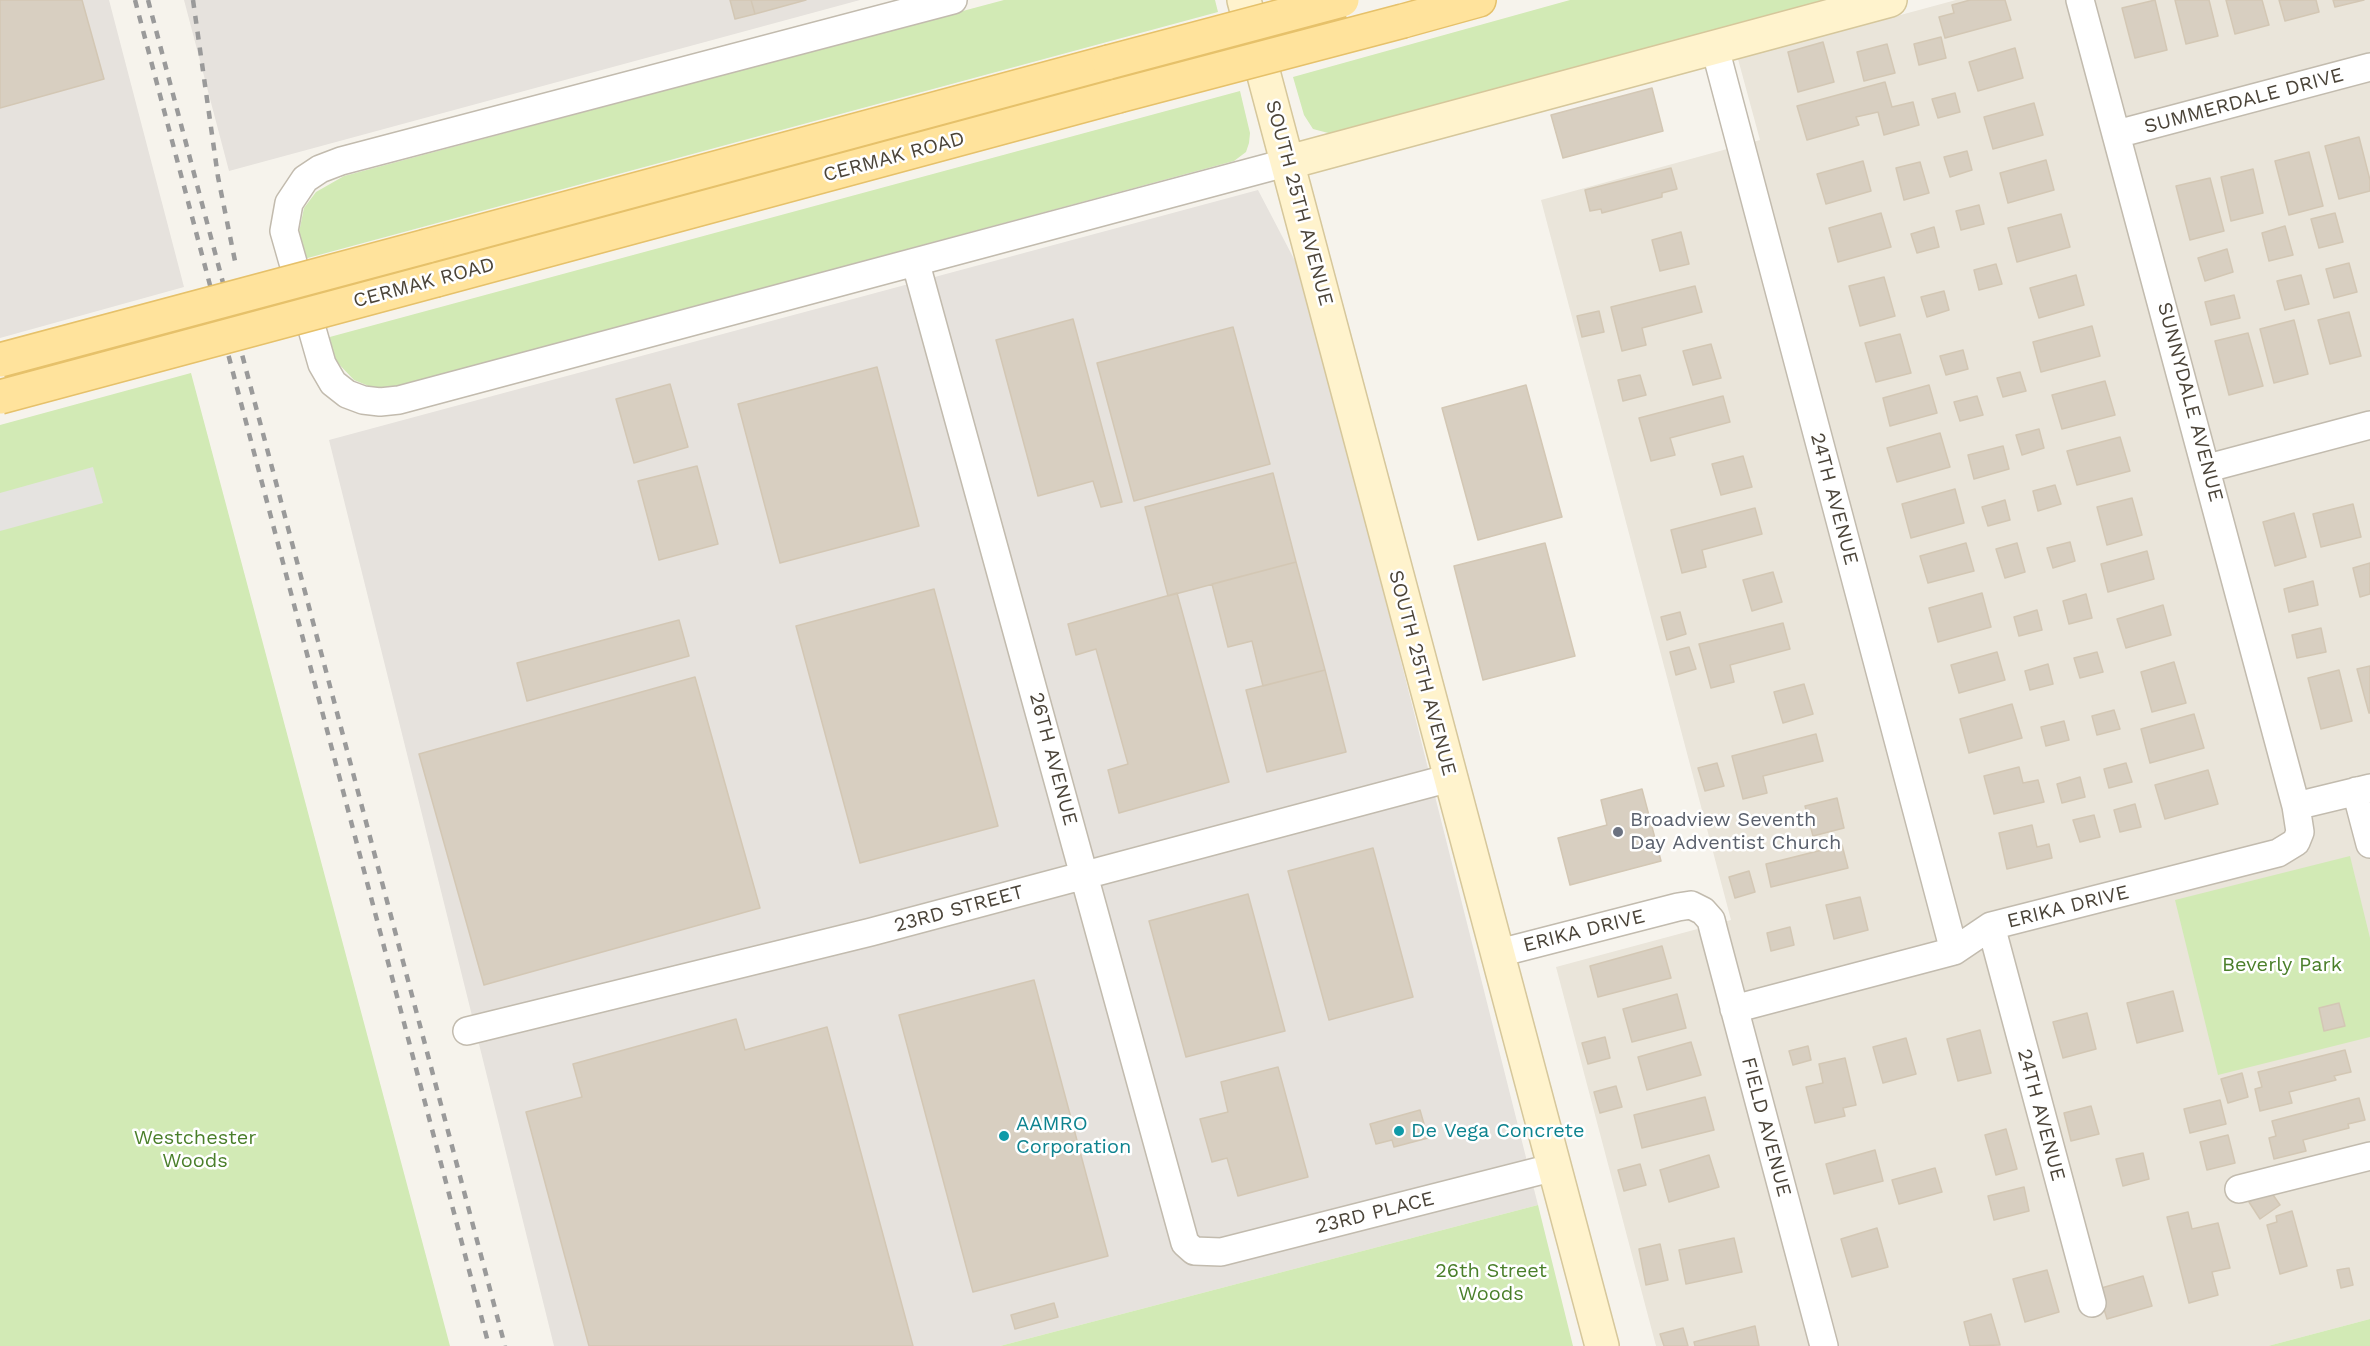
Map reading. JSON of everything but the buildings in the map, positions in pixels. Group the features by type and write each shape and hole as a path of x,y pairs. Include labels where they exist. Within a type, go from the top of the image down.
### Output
{"main road":[{"name":"CERMAK ROAD","path":"0,360 1342,0"},
{"name":"CERMAK ROAD","path":"0,397 1479,0"}],"street":[{"path":"953,0 341,161 305,179 289,203 284,231 322,364 333,383 347,394 380,402 399,400 916,264 1890,0"},
{"name":"SOUTH 25TH AVENUE","path":"1244,0 1602,1346"},
{"name":"SUNNYDALE AVENUE","path":"2079,0 2208,468 2296,806"},
{"name":"24TH AVENUE","path":"1715,48 1954,951"},
{"name":"SUMMERDALE DRIVE","path":"2117,134 2370,67"},
{"name":"26TH AVENUE","path":"916,264 1179,1227 1185,1243 1194,1251"},
{"path":"2208,468 2370,425"},
{"name":"23RD STREET","path":"467,1031 870,932 1450,778"},
{"path":"2296,806 2363,790 2370,844"},
{"name":"ERIKA DRIVE","path":"1734,1010 1954,951 1991,926 2278,854 2296,842 2300,832 2296,806"},
{"name":"ERIKA DRIVE","path":"1499,953 1678,907 1691,905 1703,911"},
{"name":"FIELD AVENUE","path":"1703,911 1711,920 1824,1346"},
{"name":"24TH AVENUE","path":"1991,926 2092,1303"},
{"path":"2239,1189 2370,1156"},
{"name":"23RD PLACE","path":"1194,1251 1221,1252 1555,1167"}],"shaded area":[{"path":"0,0 109,0 184,287 0,338"},
{"path":"184,0 860,0 229,171"},
{"path":"1956,0 2370,0 2370,1319 2268,1346 1656,1346 1556,967 1731,920 1541,200 1760,140 1738,59"},
{"path":"1258,190 1305,280 1538,1205 1000,1346 554,1346 329,440"},
{"path":"93,467 103,503 0,531 0,493"}],"green space":[{"path":"1004,0 1215,0 1218,12 304,259 299,232 304,208 316,192 344,176"},
{"path":"1570,0 1832,0 1332,134 1313,129 1304,115 1293,77"},
{"path":"1240,91 1250,133 1246,152 1234,161 403,385 376,389 354,380 334,359 326,338"},
{"name":"Westchester Woods","path":"191,373 450,1346 0,1346 0,425"},
{"name":"Beverly Park","path":"2350,856 2370,938 2370,1037 2218,1075 2175,900"},
{"name":"26th Street Woods","path":"1538,1205 1573,1346 1000,1346"},
{"path":"2370,1319 2370,1346 2268,1346"}],"railway":[{"path":"135,0 489,1346"},
{"path":"148,0 505,1346"},
{"path":"193,0 218,177 236,266"}],"place":[{"name":"Broadview Seventh Day Adventist Church","path":"1618,832"},
{"name":"De Vega Concrete","path":"1399,1131"},
{"name":"AAMRO Corporation","path":"1004,1136"}]}
